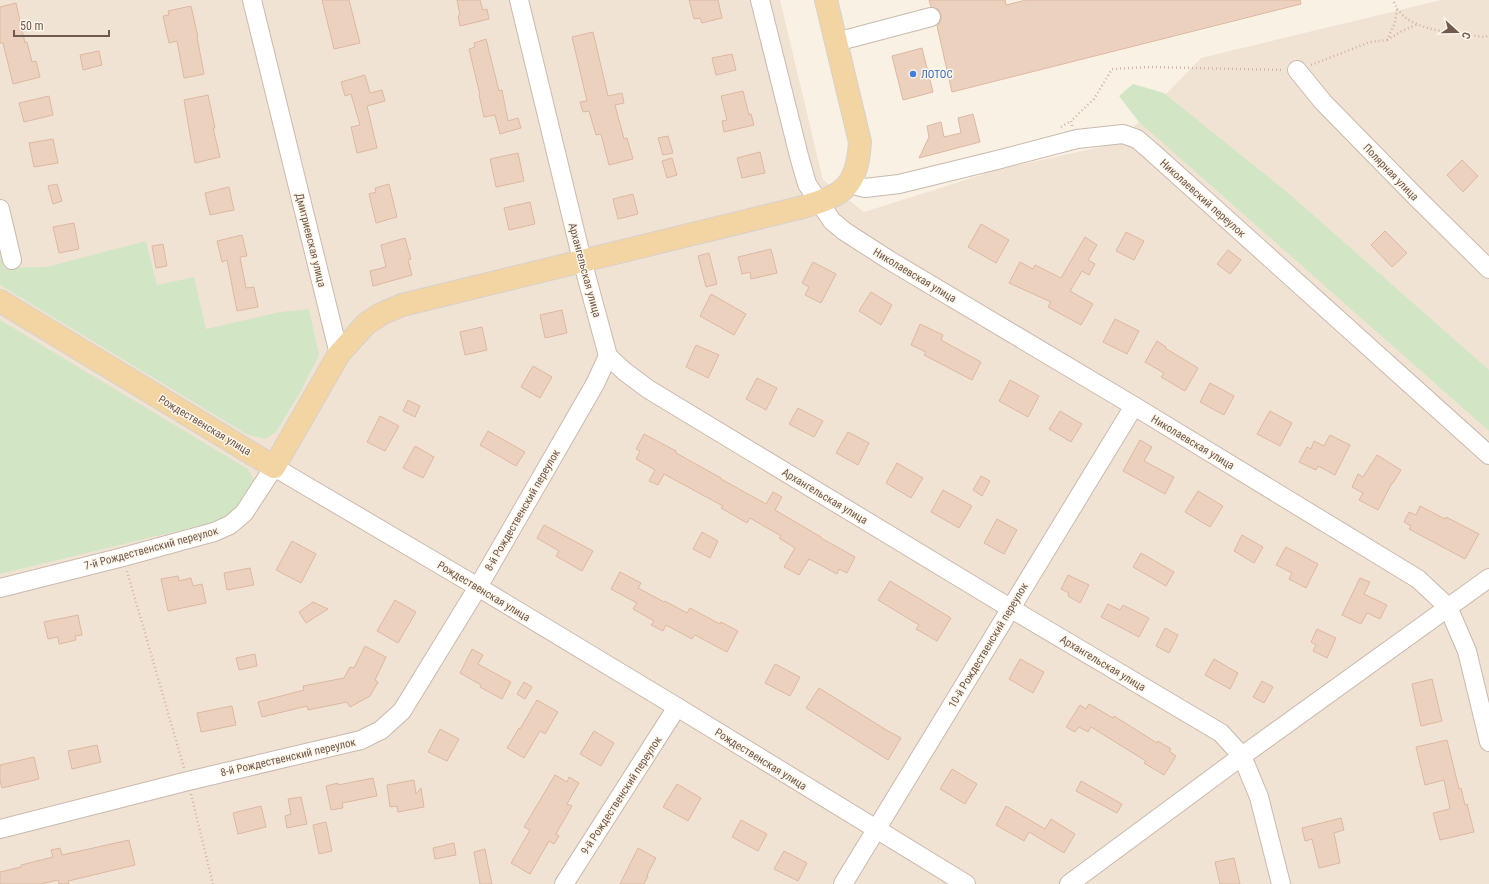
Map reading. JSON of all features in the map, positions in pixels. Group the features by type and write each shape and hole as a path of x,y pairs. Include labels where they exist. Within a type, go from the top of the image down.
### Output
{"main road":[{"path":"274,467 339,354 366,324 382,314 402,305 820,202 839,194 849,184 855,172 859,158 860,142 826,0"},
{"name":"Рождественская улица","path":"0,301 274,467"}],"street":[{"name":"Дмитриевская улица","path":"252,0 339,354"},
{"name":"Архангельская улица","path":"519,0 582,260 608,356 624,371 648,389 1010,608 1222,733 1242,756 1259,797 1281,884"},
{"name":"Николаевская улица","path":"760,0 798,156 808,184 832,221 844,231 889,260 1134,406 1418,579 1448,607 1467,651 1489,742"},
{"path":"836,42 931,17"},
{"name":"Полярная улица","path":"1297,70 1322,102 1489,269"},
{"name":"Николаевский переулок","path":"849,184 865,188 899,184 1010,157 1077,138 1123,134 1137,140 1151,151 1489,455"},
{"path":"0,209 12,260"},
{"name":"8-й Рождественский переулок","path":"0,829 188,781 361,740 381,730 402,711 478,587 595,384 608,356"},
{"name":"10-й Рождественский переулок","path":"843,884 875,829 1134,406"},
{"name":"7-й Рождественский переулок","path":"0,588 214,532 230,525 244,513 274,467"},
{"name":"Рождественская улица","path":"274,467 478,587 966,884"},
{"path":"1068,884 1242,756 1489,578"},
{"name":"9-й Рождественский переулок","path":"564,884 677,707"}],"path":[{"path":"1393,0 1397,9 1405,18 1418,24 1446,32 1485,37 1489,35"},
{"path":"1387,40 1395,23 1397,9"},
{"path":"1077,138 1070,121 1094,99 1112,69 1151,67 1297,70 1370,42 1387,40 1402,30 1418,24"},
{"path":"122,557 188,781 213,884"}],"shaded area":[{"path":"0,0 780,0 823,180 864,212 1000,169 1118,143 1201,58 1441,0 1489,0 1489,884 0,884"}],"green space":[{"path":"1133,84 1164,93 1287,192 1489,370 1489,431 1139,122 1119,96"},
{"path":"146,241 157,285 194,277 206,329 280,312 309,309 319,355 301,391 276,432 265,439 246,434 0,285 0,254 4,268 46,267"},
{"path":"0,320 248,469 254,480 252,491 237,511 219,521 0,574"}],"building":[{"path":"322,0 349,0 360,43 334,49"},
{"path":"457,0 480,0 483,10 487,9 489,19 460,26 458,16 460,15"},
{"path":"689,0 718,0 722,18 702,23 700,18 694,19"},
{"path":"929,0 1005,0 1006,5 1026,0 1300,0 1301,4 952,92 937,26 941,20 941,15 938,9 931,7"},
{"path":"16,3 25,43 27,42 32,62 36,61 40,77 13,84 3,43 0,43 0,7"},
{"path":"191,6 204,74 184,78 177,41 169,43 163,16 169,15 168,11"},
{"path":"593,32 608,96 622,93 624,103 615,105 624,139 627,138 633,159 609,165 601,134 596,135 589,111 583,112 580,102 587,101 572,37"},
{"path":"486,39 499,91 502,90 508,121 518,118 521,128 500,134 495,115 484,117 469,49 475,47 474,43"},
{"name":"ЛОТОС","path":"922,48 933,92 903,100 892,56"},
{"path":"99,51 102,65 83,70 80,55"},
{"path":"732,54 736,70 716,75 712,58"},
{"path":"365,75 370,93 382,90 385,101 367,106 377,148 357,153 351,127 360,125 351,94 345,96 341,82"},
{"path":"743,91 749,115 751,114 754,125 724,132 722,121 727,120 721,96"},
{"path":"208,95 215,128 213,128 220,157 195,163 184,100"},
{"path":"49,96 53,115 24,122 19,103"},
{"path":"973,114 980,142 919,158 929,137 927,126 941,122 944,137 961,133 958,118"},
{"path":"668,136 673,153 663,155 658,138"},
{"path":"53,139 58,163 34,167 29,143"},
{"path":"760,152 765,173 742,178 737,158"},
{"path":"518,153 524,181 496,187 490,159"},
{"path":"672,158 677,175 667,178 662,161"},
{"path":"1462,160 1478,176 1463,192 1447,175"},
{"path":"57,184 62,201 53,204 48,186"},
{"path":"389,184 397,217 376,223 369,194 376,192 375,188"},
{"path":"229,187 234,210 210,215 205,193"},
{"path":"633,194 638,214 618,219 613,199"},
{"path":"530,202 535,224 509,230 504,208"},
{"path":"74,223 79,249 59,253 53,227"},
{"path":"981,224 1009,240 996,263 968,247"},
{"path":"1385,231 1407,253 1392,267 1371,245"},
{"path":"1126,232 1144,241 1134,260 1116,251"},
{"path":"242,235 247,256 240,257 246,288 254,287 258,307 237,311 227,260 222,262 217,241"},
{"path":"1085,237 1097,245 1088,260 1095,264 1089,275 1082,271 1070,291 1093,304 1081,325 1048,307 1051,302 1009,283 1020,262 1033,269 1035,265 1061,278"},
{"path":"405,238 411,259 408,260 412,275 373,286 370,271 386,267 381,245"},
{"path":"163,244 167,266 156,268 152,246"},
{"path":"771,249 777,273 751,279 750,272 742,274 738,257"},
{"path":"1228,250 1241,260 1230,274 1217,264"},
{"path":"709,253 717,284 706,287 698,256"},
{"path":"813,262 836,274 821,303 805,295 809,287 802,283"},
{"path":"871,292 892,305 881,325 859,311"},
{"path":"711,294 746,314 734,335 700,316"},
{"path":"562,310 567,333 545,338 540,315"},
{"path":"1115,319 1139,331 1127,354 1103,342"},
{"path":"920,324 943,335 941,340 981,362 972,380 924,355 926,352 911,345"},
{"path":"482,327 487,350 465,355 460,332"},
{"path":"1157,341 1166,347 1165,348 1198,368 1185,391 1161,377 1164,373 1145,362"},
{"path":"696,345 719,355 708,378 686,367"},
{"path":"533,366 552,377 540,398 521,387"},
{"path":"757,378 777,388 766,410 746,399"},
{"path":"1010,380 1039,396 1028,417 999,401"},
{"path":"1210,383 1234,396 1224,415 1200,402"},
{"path":"408,400 420,406 415,417 403,411"},
{"path":"798,408 823,421 814,437 789,424"},
{"path":"1060,411 1082,424 1071,442 1049,429"},
{"path":"1270,411 1292,423 1280,446 1257,434"},
{"path":"380,416 399,426 385,451 367,442"},
{"path":"488,431 525,452 516,466 480,445"},
{"path":"848,432 869,443 858,465 836,453"},
{"path":"644,434 766,504 773,492 782,497 775,510 855,557 847,573 839,569 837,574 809,559 799,575 784,567 795,548 779,538 781,536 750,518 747,523 721,508 723,506 664,474 658,485 649,481 655,470 636,459 640,451 636,449"},
{"path":"1330,435 1350,445 1335,475 1318,466 1316,470 1299,462 1307,447 1311,449 1314,441 1324,446"},
{"path":"1140,440 1152,447 1144,461 1174,477 1165,494 1123,471"},
{"path":"415,446 434,457 423,478 403,468"},
{"path":"1377,455 1401,470 1392,483 1378,510 1359,500 1363,493 1352,487 1358,474 1363,477"},
{"path":"897,463 923,478 911,498 886,483"},
{"path":"981,476 990,481 982,496 973,490"},
{"path":"943,490 972,506 959,528 931,512"},
{"path":"1198,491 1223,506 1210,527 1185,512"},
{"path":"1420,506 1445,519 1446,517 1479,534 1465,559 1409,529 1411,526 1404,522 1409,512 1416,515"},
{"path":"997,519 1017,530 1004,554 984,543"},
{"path":"544,525 593,551 582,571 556,556 559,551 537,538"},
{"path":"702,532 718,541 710,558 693,549"},
{"path":"1242,535 1263,547 1254,563 1234,551"},
{"path":"292,541 316,554 301,583 276,570"},
{"path":"1286,547 1318,564 1306,588 1289,579 1292,573 1276,565"},
{"path":"1141,553 1174,572 1166,586 1133,567"},
{"path":"250,568 254,585 227,590 224,573"},
{"path":"620,572 641,583 638,588 664,602 665,601 687,613 690,608 720,624 721,622 738,631 727,652 695,635 692,639 666,625 663,631 651,625 654,621 633,609 637,603 611,589"},
{"path":"1068,575 1089,585 1080,603 1068,596 1069,593 1061,589"},
{"path":"178,576 179,581 191,578 193,586 202,584 206,603 168,611 161,579"},
{"path":"1360,578 1370,582 1364,594 1387,605 1380,619 1367,613 1361,624 1342,615"},
{"path":"890,581 951,618 937,641 916,629 919,625 878,600"},
{"path":"395,600 416,612 398,643 377,631"},
{"path":"313,602 328,609 306,623 299,612"},
{"path":"1108,604 1120,610 1123,605 1149,618 1139,637 1101,617"},
{"path":"78,615 82,635 75,636 76,640 59,644 58,637 48,639 44,622"},
{"path":"1165,628 1178,635 1169,653 1156,646"},
{"path":"1317,629 1336,638 1327,658 1313,651 1316,645 1311,642"},
{"path":"365,646 386,657 375,680 378,682 370,696 350,707 347,702 308,710 307,706 262,717 258,702 304,690 303,686 344,678 350,667 354,668"},
{"path":"472,649 483,655 478,664 511,682 502,699 480,687 481,685 460,673"},
{"path":"255,654 257,666 239,670 236,658"},
{"path":"1020,659 1044,672 1033,693 1009,679"},
{"path":"1214,659 1238,673 1230,689 1205,675"},
{"path":"775,664 800,677 790,696 765,683"},
{"path":"1432,679 1442,721 1421,726 1412,684"},
{"path":"1262,681 1273,687 1264,703 1253,697"},
{"path":"524,682 532,687 525,699 517,694"},
{"path":"819,688 901,738 888,760 806,708"},
{"path":"537,700 558,712 545,734 540,731 524,758 507,748"},
{"path":"1089,704 1113,718 1114,716 1157,743 1158,741 1171,749 1169,751 1176,756 1164,775 1144,763 1146,761 1091,727 1088,732 1079,727 1075,732 1066,727 1080,705 1086,709"},
{"path":"232,706 236,725 201,732 197,713"},
{"path":"440,729 459,739 447,761 428,752"},
{"path":"594,731 614,743 601,766 580,754"},
{"path":"1447,740 1459,789 1461,788 1465,805 1467,804 1474,832 1440,840 1433,813 1450,809 1444,780 1425,785 1416,747"},
{"path":"97,745 101,762 72,769 68,751"},
{"path":"34,757 39,779 2,788 0,781 0,765"},
{"path":"952,769 977,784 965,804 940,789"},
{"path":"555,775 567,782 569,777 579,783 567,804 572,806 556,834 559,836 554,844 549,841 530,874 511,863 530,830 524,827"},
{"path":"373,778 377,796 342,803 343,808 331,810 326,786"},
{"path":"414,780 416,794 421,788 424,807 398,812 397,806 390,807 387,785"},
{"path":"1081,781 1122,804 1117,813 1076,791"},
{"path":"677,784 701,798 688,821 663,807"},
{"path":"301,797 307,824 287,828 285,816 291,814 288,799"},
{"path":"261,806 266,827 238,834 233,813"},
{"path":"1006,806 1045,829 1051,819 1075,834 1064,853 1029,832 1024,841 996,825"},
{"path":"1341,818 1344,830 1334,833 1340,863 1319,868 1312,839 1305,841 1302,828"},
{"path":"741,820 767,834 758,851 732,837"},
{"path":"326,822 332,851 319,854 313,825"},
{"path":"129,840 135,865 68,881 69,884 59,884 58,880 40,884 0,884 0,872 53,857 51,850 60,848 62,855"},
{"path":"454,843 456,855 435,859 433,848"},
{"path":"638,848 656,858 644,884 620,884"},
{"path":"485,849 492,884 480,884 474,852"},
{"path":"784,851 807,863 798,881 774,869"},
{"path":"1234,858 1240,884 1220,884 1215,862"}],"place":[{"name":"ЛОТОС","path":"913,74"}]}
